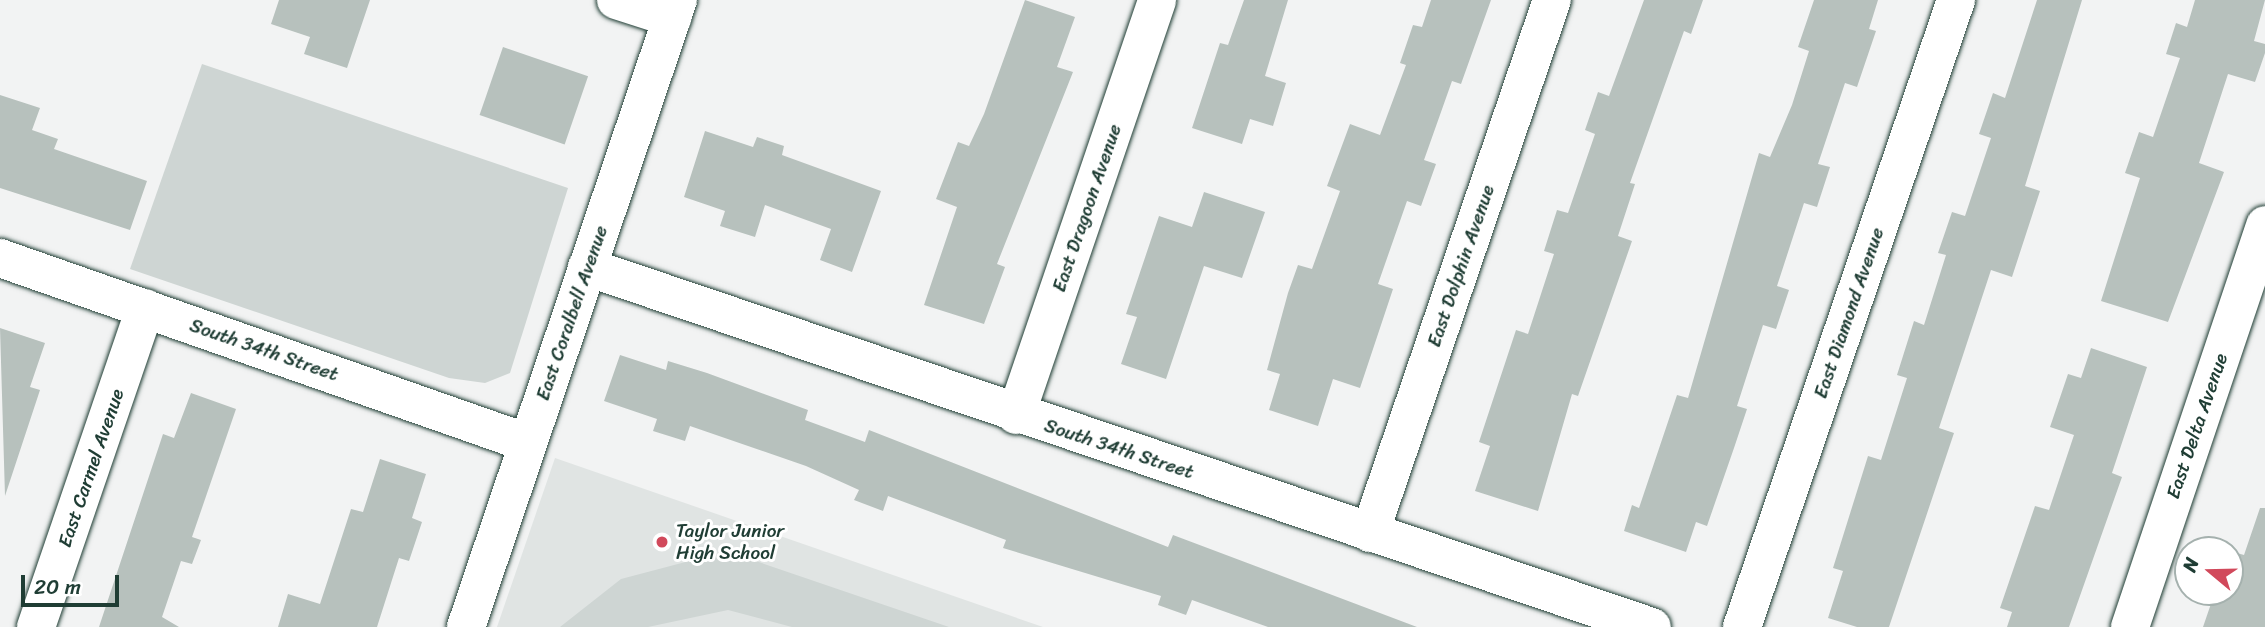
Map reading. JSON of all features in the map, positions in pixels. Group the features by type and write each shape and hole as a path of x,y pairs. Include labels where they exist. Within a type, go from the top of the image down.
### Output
{"street":[{"path":"616,0 675,9"},
{"name":"East Dragoon Avenue","path":"1016,415 1157,0"},
{"name":"East Dolphin Avenue","path":"1370,533 1552,0"},
{"name":"East Diamond Avenue","path":"1742,627 1956,0"},
{"name":"East Coralbell Avenue","path":"466,627 675,9"},
{"name":"East Delta Avenue","path":"2130,627 2265,225"},
{"name":"South 34th Street","path":"0,258 528,443"},
{"name":"South 34th Street","path":"587,267 1016,415 1652,627"},
{"name":"East Carmel Avenue","path":"36,627 145,308"}],"shaded area":[{"path":"202,64 568,188 510,373 485,383 449,378 130,269"},
{"name":"Taylor Junior High School","path":"555,458 1043,627 497,627"},
{"path":"712,555 744,557 949,627 792,627 728,610 648,627 560,627 621,579"}],"building":[{"path":"279,0 370,0 347,68 304,54 310,37 271,24"},
{"path":"1025,0 1075,17 1057,67 1073,72 997,264 1005,267 984,324 924,305 957,207 936,199 958,142 969,146 984,114"},
{"path":"1244,0 1288,0 1265,76 1286,83 1273,126 1250,119 1242,144 1192,128 1220,43 1228,45"},
{"path":"1431,0 1491,0 1461,84 1452,81 1424,160 1436,164 1421,206 1407,201 1378,284 1393,289 1360,388 1333,379 1318,426 1269,410 1280,374 1267,370 1288,293 1298,265 1312,269 1340,191 1327,186 1350,124 1380,135 1406,65 1400,63 1413,25 1422,27"},
{"path":"1644,0 1703,0 1691,34 1684,31 1630,183 1635,184 1618,236 1632,241 1578,396 1572,394 1538,511 1475,491 1490,446 1479,442 1516,330 1528,334 1554,254 1544,251 1557,210 1568,213 1595,134 1585,130 1598,92 1609,96"},
{"path":"1814,0 1878,0 1869,29 1876,31 1857,87 1845,83 1818,164 1830,167 1817,207 1804,203 1777,286 1789,290 1776,329 1763,325 1737,406 1747,409 1734,448 1707,526 1696,522 1686,552 1624,531 1632,505 1639,508 1677,395 1688,398 1759,153 1770,157 1792,105 1809,51 1798,47"},
{"path":"2037,0 2082,0 2025,186 2040,191 2012,277 1991,270 1939,428 1954,433 1889,627 1857,627 1828,618 1843,571 1833,568 1868,456 1881,460 1907,378 1897,375 1914,321 1924,325 1946,255 1938,253 1952,212 1965,216 1991,138 1979,134 1993,93 2005,98"},
{"path":"2195,0 2265,0 2254,41 2265,44 2265,53 2255,82 2228,74 2199,163 2224,172 2168,322 2101,301 2140,178 2125,173 2139,132 2153,137 2180,58 2166,54 2176,23 2187,27"},
{"path":"503,47 588,76 565,144 480,115"},
{"path":"0,95 40,108 32,130 58,139 54,149 147,181 130,230 0,188"},
{"path":"705,131 753,147 757,137 784,146 782,155 881,191 852,272 820,260 831,229 765,205 755,237 720,226 725,211 684,197"},
{"path":"1204,192 1265,212 1242,278 1204,266 1166,379 1121,364 1137,317 1126,314 1159,216 1192,227"},
{"path":"0,328 45,343 30,387 40,390 5,496"},
{"path":"2091,348 2147,367 2112,473 2122,477 2069,627 2007,627 2012,612 2000,608 2035,506 2049,510 2074,435 2050,427 2068,374 2081,378"},
{"path":"620,355 666,370 668,361 707,373 808,410 805,420 865,442 869,430 1168,547 1173,535 1417,627 1268,627 1192,600 1186,615 1158,605 1161,596 1003,548 1006,540 888,496 883,511 854,500 859,490 806,466 690,426 685,441 653,431 657,419 604,401"},
{"path":"191,393 236,409 192,537 201,540 192,564 181,561 162,617 179,627 99,627 163,434 174,438"},
{"path":"380,459 426,474 412,518 422,522 409,561 399,558 377,627 278,627 288,594 320,604 351,509 363,512"},
{"path":"2260,508 2265,508 2265,627 2203,627 2210,606 2244,606 2244,555"}],"place":[{"name":"Taylor Junior High School","path":"662,542"}]}
